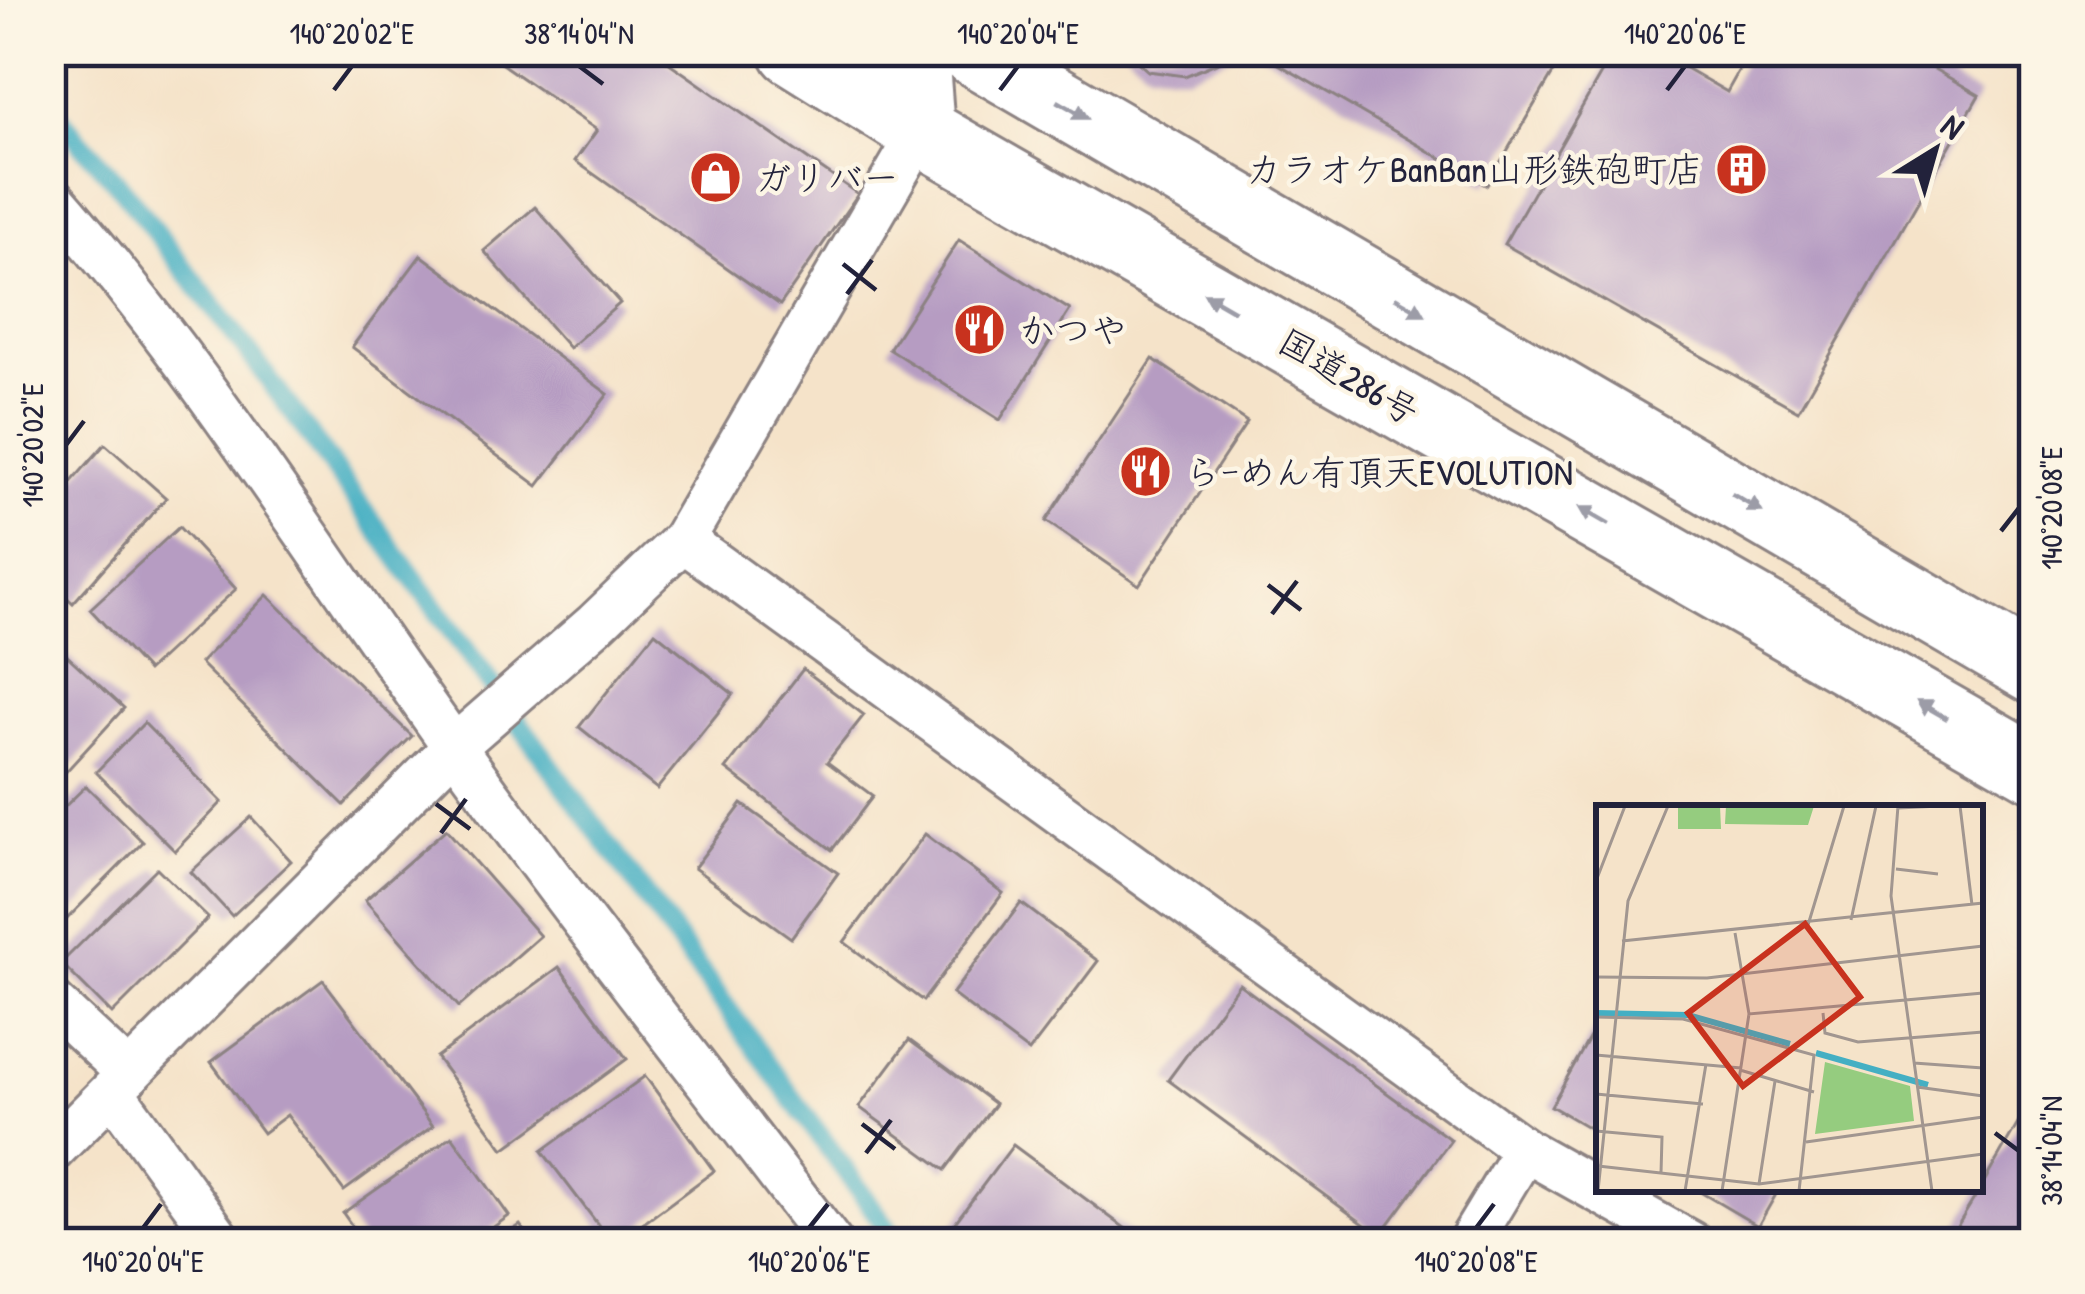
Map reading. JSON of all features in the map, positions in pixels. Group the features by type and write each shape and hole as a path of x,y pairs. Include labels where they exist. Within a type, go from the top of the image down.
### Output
{"main road":[{"name":"国道286号","path":"793,51 921,131 2034,768"},
{"path":"915,51 921,131"},
{"path":"972,51 2034,670"}],"lane":[{"path":"51,1152 454,747 683,541 921,131"},
{"path":"51,196 95,246 267,476 454,747 831,1243"},
{"path":"683,541 1525,1150 1596,1190"},
{"path":"51,1001 121,1083 222,1243"},
{"path":"1469,1243 1525,1150"},
{"path":"1600,1192 1691,1243"}],"building":[{"name":"ガリバー","path":"483,51 652,51 858,194 780,305 575,161 597,130"},
{"path":"1125,51 1245,51 1185,76 1148,71"},
{"path":"1256,51 1566,51 1487,185"},
{"name":"カラオケBanBan山形鉄砲町店","path":"1614,51 1656,51 1727,92 1750,51 1903,51 1979,95 1798,411 1504,244"},
{"path":"535,207 620,303 569,348 484,251"},
{"name":"かつや","path":"959,240 1070,310 1000,420 889,349"},
{"path":"421,255 608,394 538,486 352,347"},
{"name":"らｰめん有頂天EVOLUTION","path":"1153,359 1247,422 1139,585 1046,521"},
{"path":"105,444 166,498 73,603 51,583 51,505"},
{"path":"179,527 236,589 147,671 90,609"},
{"path":"267,595 412,736 344,805 200,663"},
{"path":"655,632 733,694 657,789 579,727"},
{"path":"51,641 124,708 51,788"},
{"path":"803,669 864,715 827,762 873,796 832,850 726,769"},
{"path":"144,723 222,802 175,851 96,772"},
{"path":"86,786 143,842 51,935 51,820"},
{"path":"742,804 838,873 791,938 694,868"},
{"path":"251,817 291,861 232,916 191,872"},
{"path":"446,829 540,936 459,1007 365,900"},
{"path":"925,834 1003,893 923,1001 844,942"},
{"path":"157,868 208,918 112,1014 61,963"},
{"path":"1021,903 1098,961 1029,1052 952,994"},
{"path":"559,967 627,1059 504,1149 436,1057"},
{"path":"323,980 433,1126 344,1191 287,1115 263,1133 211,1062"},
{"path":"1239,984 1451,1140 1380,1236 1168,1080"},
{"path":"1596,1026 1596,1132 1551,1106"},
{"path":"909,1040 995,1104 945,1170 859,1107"},
{"path":"645,1076 714,1171 612,1243 542,1151"},
{"path":"2034,1096 2034,1243 1947,1243 1978,1192 1983,1192 1983,1184"},
{"path":"452,1136 509,1216 471,1243 364,1243 343,1213"},
{"path":"1013,1145 1145,1243 954,1243 945,1236"},
{"path":"1700,1192 1777,1192 1758,1226"},
{"path":"520,1225 533,1243 495,1243"}],"waterway":[{"path":"51,109 120,186 253,358 898,1243"}],"place":[{"name":"カラオケBanBan山形鉄砲町店","path":"1742,169"},
{"name":"ガリバー","path":"716,177"},
{"name":"かつや","path":"980,330"},
{"name":"らｰめん有頂天EVOLUTION","path":"1146,472"}]}
